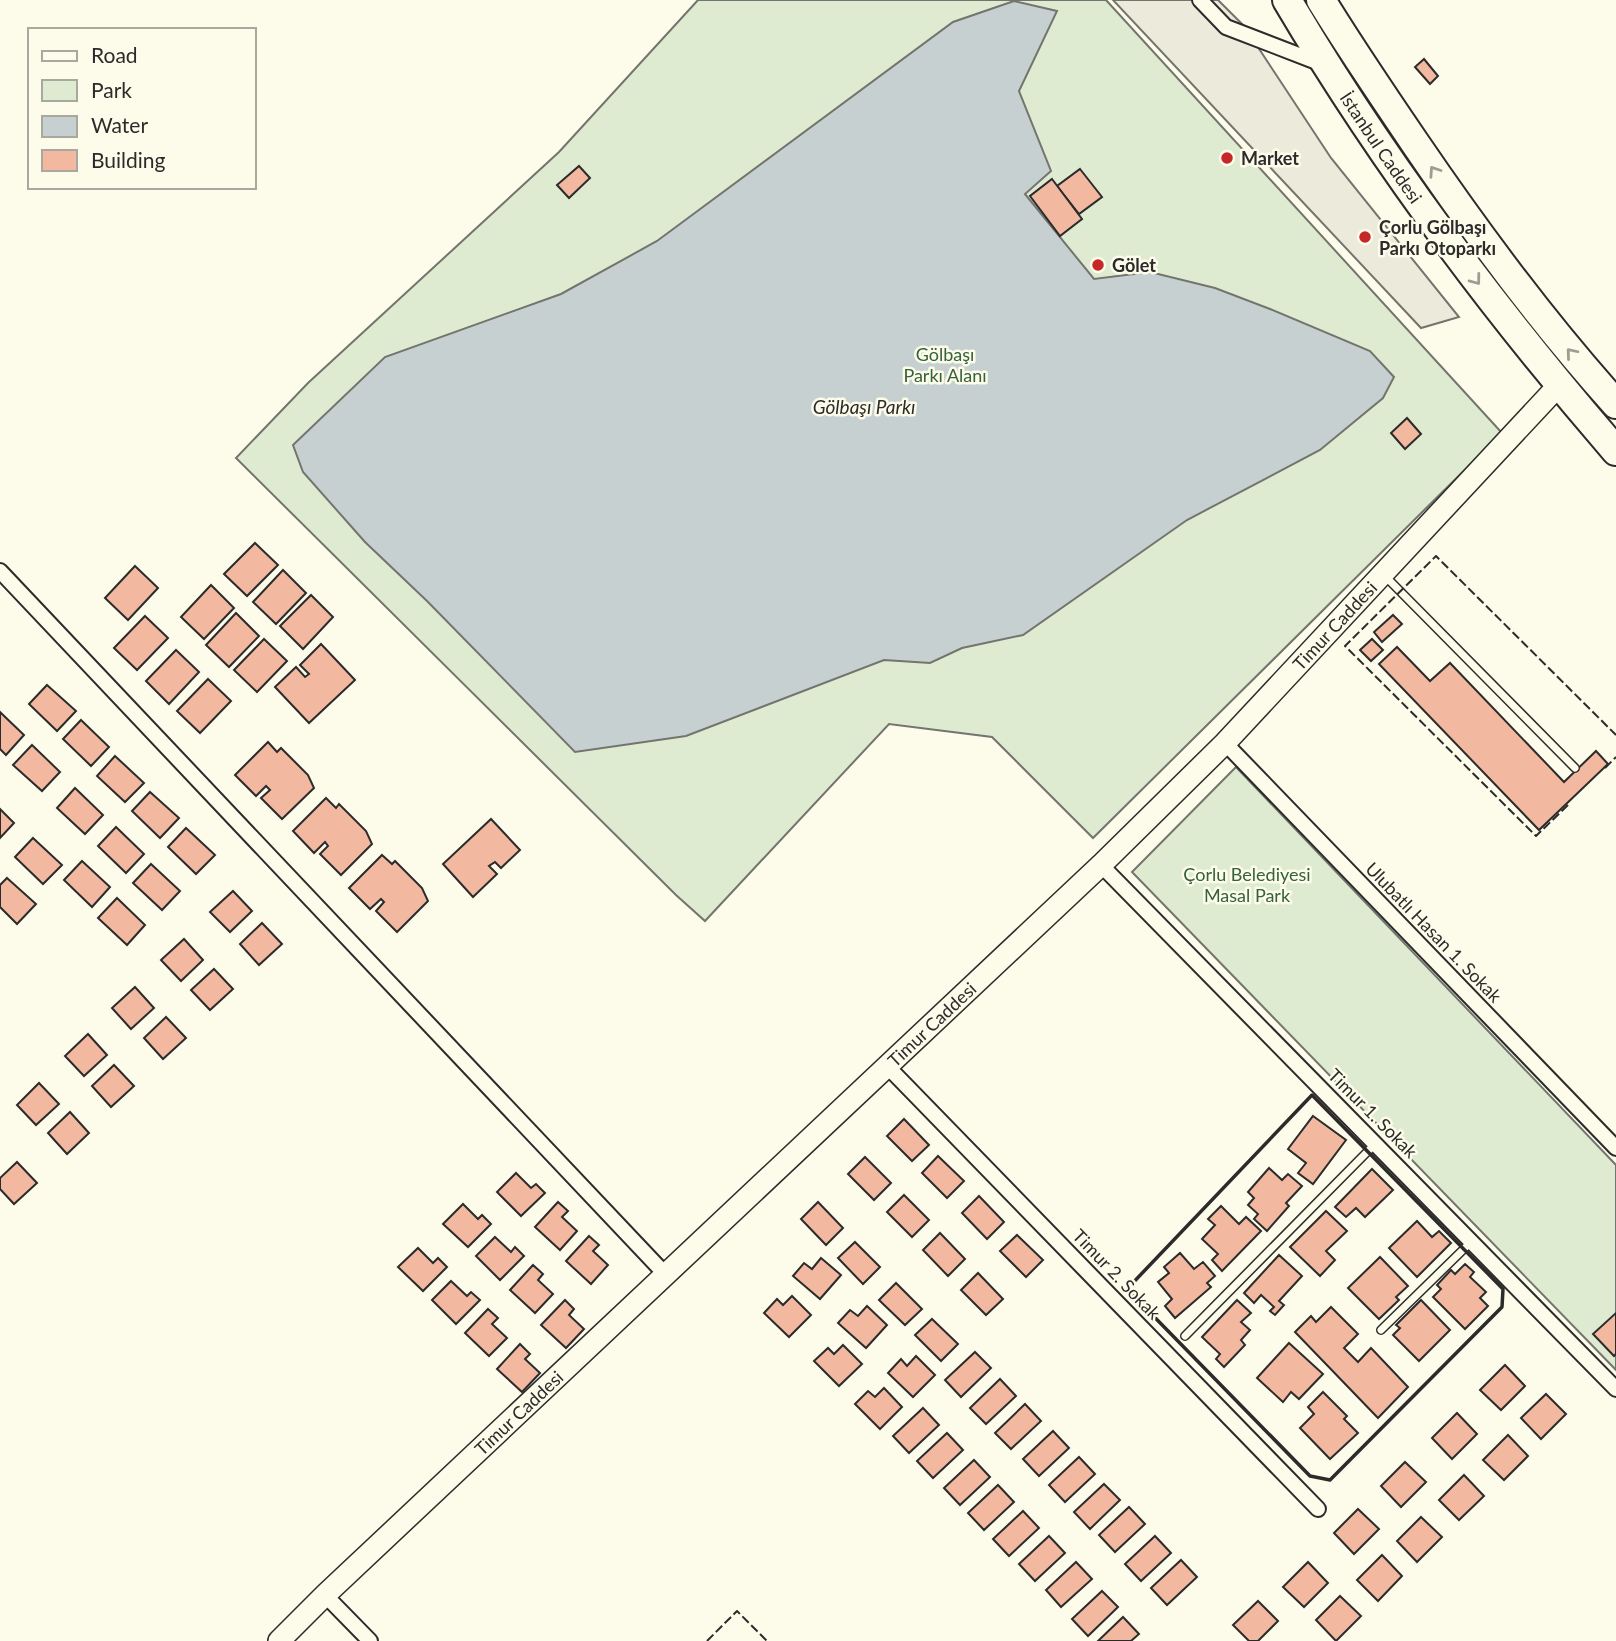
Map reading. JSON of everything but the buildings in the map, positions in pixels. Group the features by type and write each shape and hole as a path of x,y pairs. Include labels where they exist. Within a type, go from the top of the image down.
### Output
{"highway":[{"name":"İstanbul Caddesi","path":"1287,0 1326,66 1437,228 1497,308 1616,451"},
{"name":"İstanbul Caddesi","path":"1321,0 1349,46 1464,215 1525,296 1616,404"}],"street":[{"path":"1200,0 1226,27 1326,66"},
{"name":"Timur Caddesi","path":"279,1641 1101,865 1225,743 1559,385"},
{"path":"0,571 666,1275"},
{"name":"Ulubatlı Hasan 1. Sokak","path":"1225,743 1616,1148"},
{"name":"Timur 1. Sokak","path":"1101,865 1616,1389"},
{"name":"Timur 2. Sokak","path":"887,1066 1318,1509"},
{"path":"325,1595 370,1641"}],"lane":[{"path":"1383,574 1575,768"},
{"path":"1185,1336 1376,1144"},
{"path":"1381,1330 1472,1241"}],"green space":[{"name":"Gölbaşı Parkı Alanı","path":"698,0 1106,0 1502,433 1093,838 992,737 889,724 705,921 236,458 308,383 559,152"},
{"name":"Çorlu Belediyesi Masal Park","path":"1236,767 1616,1165 1616,1370 1132,872"}],"shaded area":[{"name":"Çorlu Gölbaşı Parkı Otoparkı","path":"1113,0 1218,0 1244,26 1331,158 1459,317 1421,328"}],"water":[{"name":"Gölbaşı Parkı","path":"1014,1 1057,11 1019,91 1051,171 1025,194 1094,279 1150,272 1215,288 1270,309 1370,351 1394,377 1383,398 1320,450 1187,520 1023,635 962,648 930,663 884,660 686,736 575,752 427,601 365,542 303,472 293,445 385,357 561,294 657,241 953,22"}],"fence":[{"path":"1568,805 1536,836 1345,646 1436,556 1616,735"},
{"path":"1605,768 1616,757"},
{"path":"707,1641 737,1611 767,1641"}],"wall":[{"path":"1312,1095 1503,1289 1502,1307 1330,1480 1310,1476 1127,1289 1312,1095"}],"place":[{"name":"Market","path":"1227,158"},
{"name":"Çorlu Gölbaşı Parkı Otoparkı","path":"1365,237"},
{"name":"Gölet","path":"1098,265"}]}
